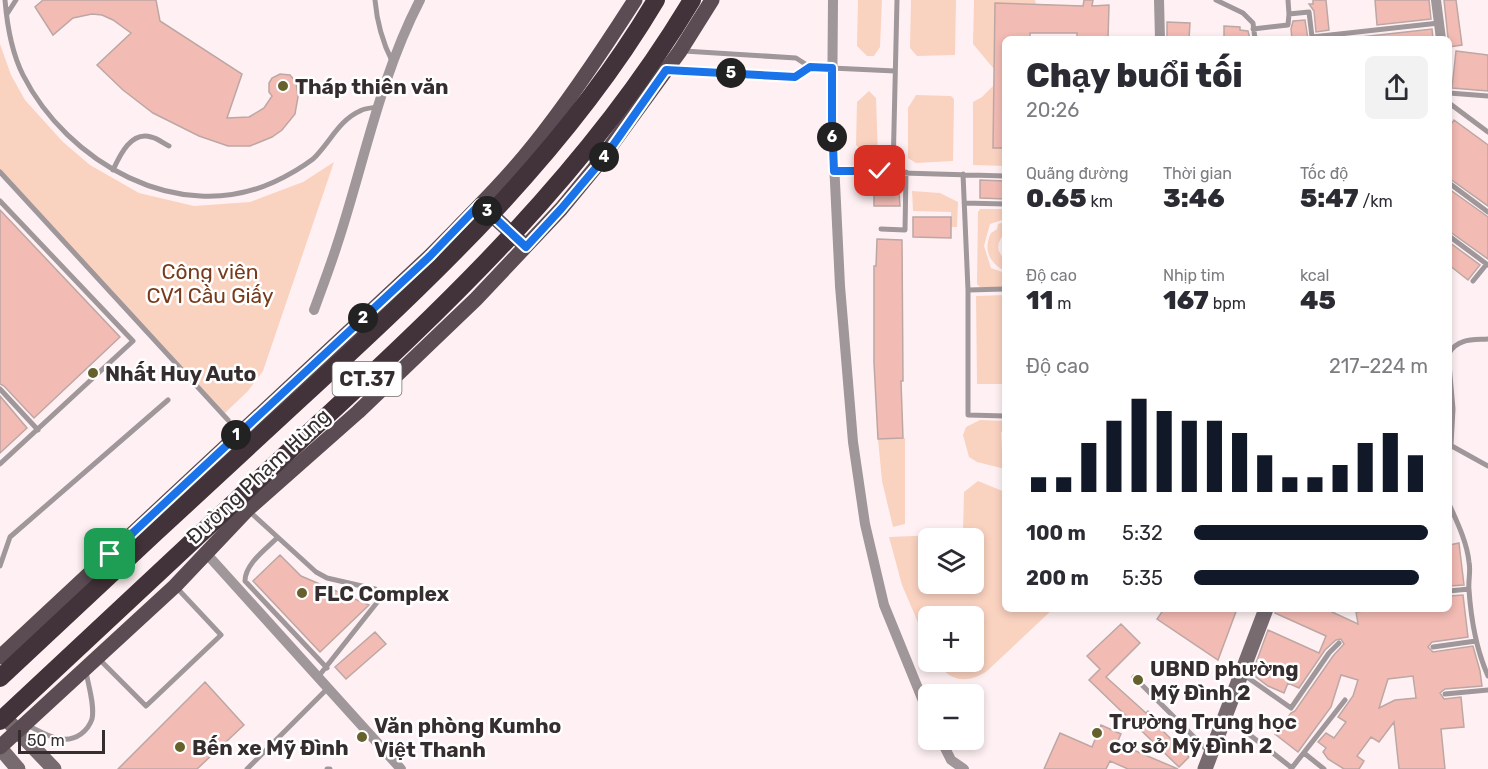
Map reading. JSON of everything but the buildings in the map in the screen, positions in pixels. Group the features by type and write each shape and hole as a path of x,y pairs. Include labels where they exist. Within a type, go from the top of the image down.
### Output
{"highway":[{"name":"CT.37","path":"0,678 345,357 452,254 554,142 605,76 656,0"},
{"name":"CT.37","path":"0,721 366,380 482,268 579,161 630,94 692,0"}],"main road":[{"name":"Đường Phạm Hùng","path":"0,657 430,256 532,147 586,75 635,0"},
{"name":"Đường Phạm Hùng","path":"7,756 24,732 85,668 175,586 247,510 358,412 476,299 526,247 604,158 680,51 712,0"},
{"path":"480,204 526,247"}],"street":[{"path":"314,310 338,244 368,135 407,25 420,0"},
{"path":"833,0 834,171 840,286 853,442 865,524 884,605 918,688"},
{"path":"1159,0 1160,36"},
{"path":"1436,0 1441,36"},
{"path":"206,552 401,769"},
{"path":"1205,769 1265,612"},
{"path":"0,713 24,732 54,769"},
{"path":"946,750 951,760 964,769"}],"lane":[{"path":"5,0 12,43 22,72 35,96 75,141 89,153 113,170 148,186 185,195 218,196 249,192 294,172 313,159 342,124 360,111 378,107"},
{"path":"7,14 16,0"},
{"path":"375,0 382,43 393,63"},
{"path":"893,171 897,0"},
{"path":"1216,0 1243,13 1253,23 1254,36"},
{"path":"1253,29 1288,25 1288,0"},
{"path":"1289,14 1308,12 1310,36"},
{"path":"1327,36 1439,23"},
{"path":"680,51 796,58 810,67 896,71"},
{"path":"666,70 795,77 810,67"},
{"path":"1452,93 1488,96"},
{"path":"1452,105 1488,132"},
{"path":"113,170 129,144 140,136 151,136 169,146"},
{"path":"834,171 1002,176"},
{"path":"0,172 228,420"},
{"path":"881,229 905,230 906,172"},
{"path":"963,174 968,290 968,415 1002,416"},
{"path":"1452,185 1488,212"},
{"path":"0,201 133,341 0,464"},
{"path":"964,203 1002,204"},
{"path":"1452,238 1487,265 1473,281"},
{"path":"968,290 1002,289"},
{"path":"1452,349 1457,343 1467,340 1488,339"},
{"path":"0,390 38,430"},
{"path":"1452,398 1452,421"},
{"path":"0,566 10,537 168,400"},
{"path":"1452,447 1488,466"},
{"path":"247,510 321,575 375,589 379,595 379,600 318,677"},
{"path":"1452,511 1461,532 1469,562 1469,590 1476,641 1488,676"},
{"path":"277,538 249,567 244,581 327,668"},
{"path":"97,657 146,706 221,635 175,586"},
{"path":"1452,591 1469,590"},
{"path":"1433,647 1476,641"},
{"path":"1241,674 1291,708 1329,653 1340,643"},
{"path":"24,732 69,740 86,730 92,720 92,709 85,668"},
{"path":"1134,677 1211,754"},
{"path":"247,769 327,688"},
{"path":"1445,694 1488,690"},
{"path":"1225,716 1292,769 1345,700"},
{"path":"1304,753 1324,769"}],"green space":[{"path":"858,0 882,0 880,47 874,56 867,56 857,46"},
{"path":"911,0 956,0 955,55 917,56 910,48"},
{"path":"974,0 1035,0 1036,4 995,3 994,69 973,44"},
{"name":"Công viên CV1 Cầu Giấy","path":"0,44 11,75 25,100 63,142 90,165 139,193 194,206 250,202 303,182 334,162 263,371 248,391 225,413 0,171"},
{"path":"993,86 993,148 1002,148 1002,166 973,165 973,102"},
{"path":"869,91 876,98 878,156 867,156 856,145 857,102"},
{"path":"916,95 951,96 954,99 953,161 916,163 908,158 908,108"},
{"path":"912,191 940,193 958,202 957,227 951,227 951,212 913,211"},
{"path":"980,209 1002,209 1002,220 990,224 984,246 991,268 1002,272 1002,287 980,287 977,284 978,212"},
{"path":"1002,223 1002,237 998,250 1002,255 1002,270 991,260 988,250 991,233 997,229 998,224"},
{"path":"1002,295 1002,384 977,384 976,296"},
{"path":"980,420 1002,421 1002,468 977,462 969,457 963,435 966,427"},
{"path":"905,438 905,524 893,527 882,481 878,439"},
{"path":"978,481 1002,491 1002,612 1050,612 987,671 973,678 953,677 945,672 984,672 984,606 918,606 918,623 902,585 889,537 918,536 918,594 984,594 984,528 963,528 964,492"}],"place":[{"name":"Tháp thiên văn","path":"283,86"},
{"name":"Nhất Huy Auto","path":"93,373"},
{"name":"FLC Complex","path":"302,593"},
{"name":"UBND phường Mỹ Đình 2","path":"1138,680"},
{"name":"Trường Trung học cơ sở Mỹ Đình 2","path":"1097,733"},
{"name":"Văn phòng Kumho Việt Thanh","path":"362,737"},
{"name":"Bến xe Mỹ Đình","path":"180,747"}],"route":[{"path":"110,554 248,423 430,256 480,204 526,247 604,158 666,70 795,77 810,67 832,68 834,171 880,171"}]}
